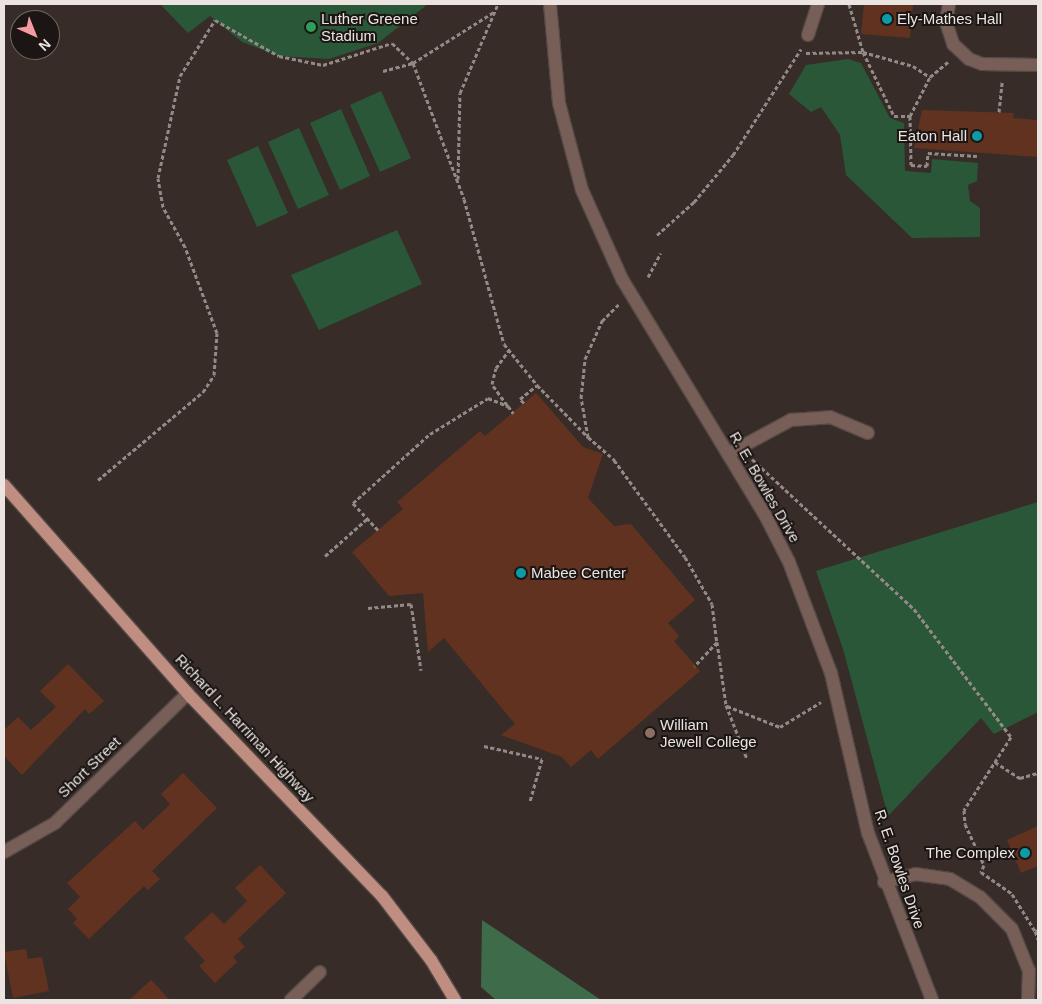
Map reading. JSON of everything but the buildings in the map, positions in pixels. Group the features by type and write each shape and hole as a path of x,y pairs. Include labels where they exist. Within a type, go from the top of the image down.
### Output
{"main road":[{"name":"Richard L. Harriman Highway","path":"4,484 188,693 382,896 431,960 455,1000"}],"street":[{"name":"R. E. Bowles Drive","path":"550,4 559,103 582,190 622,278 765,515 811,614 831,673 866,824 884,882 932,1000"},
{"path":"808,35 818,4"},
{"path":"949,4 946,22 953,44 960,51 982,64 1038,65"},
{"path":"728,454 791,420 830,417 868,433"},
{"name":"Short Street","path":"4,852 55,823 188,693"},
{"path":"884,882 914,874 950,879 980,897 1012,929 1029,970 1028,1000"},
{"path":"291,1000 320,972"}],"path":[{"path":"458,182 460,93 498,4"},
{"path":"849,4 863,52 894,116 910,116"},
{"path":"383,71 413,63 495,12"},
{"path":"98,480 203,392 214,375 217,333 185,247 163,207 158,178 180,76 215,20 279,56 323,65 392,43 413,63 458,182 482,256 494,316 510,350 537,386 614,460 685,557 712,604 726,706 747,759"},
{"path":"657,235 694,202 733,154 800,52 808,35"},
{"path":"960,51 930,77 910,116 911,165 927,166 928,152 977,156"},
{"path":"800,52 863,52 913,66 930,77"},
{"path":"999,112 1003,72"},
{"path":"648,277 661,253"},
{"path":"588,437 581,398 585,359 602,321 620,303"},
{"path":"510,350 496,368 492,384 513,413"},
{"path":"524,403 520,399 537,386"},
{"path":"378,530 353,503 430,434 480,400 492,399 508,406"},
{"path":"752,458 914,609 942,642 1011,736 964,810 965,824 984,865 981,872 1012,894 1037,930 1038,939"},
{"path":"325,556 367,519"},
{"path":"368,608 411,604 421,670"},
{"path":"695,666 717,642"},
{"path":"726,706 780,728 815,710 823,696"},
{"path":"484,746 542,759 530,801"},
{"path":"995,762 1020,778 1038,773"}],"green space":[{"name":"Luther Greene Stadium","path":"160,4 428,4 378,43 329,59 279,56 242,42 210,16 188,33"},
{"path":"848,59 861,63 890,118 904,123 905,171 931,173 932,159 978,163 977,181 968,185 970,201 980,208 980,237 912,238 846,175 840,135 821,107 811,112 789,94 806,65"},
{"path":"381,91 411,158 380,172 350,105"},
{"path":"341,109 370,176 340,190 310,123"},
{"path":"299,128 329,195 298,209 268,142"},
{"path":"258,146 288,213 257,227 227,160"},
{"path":"397,230 422,284 319,330 291,275"},
{"path":"1038,502 1038,712 994,734 981,718 888,816 843,649 816,571"},
{"path":"482,920 601,1000 496,1000 481,987"}],"place":[{"name":"Ely-Mathes Hall","path":"887,19"},
{"name":"Luther Greene Stadium","path":"311,27"},
{"name":"Eaton Hall","path":"977,136"},
{"name":"Mabee Center","path":"521,573"},
{"name":"William Jewell College","path":"650,733"},
{"name":"The Complex","path":"1025,853"}]}
